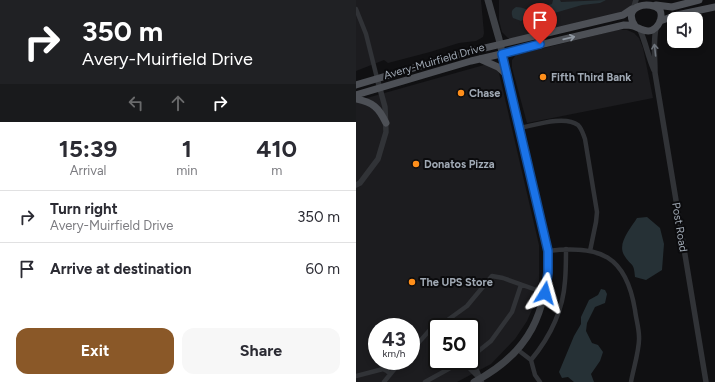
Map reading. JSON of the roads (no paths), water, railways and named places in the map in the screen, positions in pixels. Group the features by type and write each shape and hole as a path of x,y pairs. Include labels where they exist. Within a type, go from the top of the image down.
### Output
{"main road":[{"path":"479,381 499,367 518,350 540,314 548,273 548,251 508,76 488,0"},
{"path":"493,15 494,0"},
{"path":"653,3 660,12 660,21 656,28 648,31 637,28 631,18 634,5 639,2 644,1 672,7 699,0"},
{"name":"Avery-Muirfield Drive","path":"356,85 468,52 623,16 634,5"},
{"path":"660,21 677,15 715,7"},
{"name":"Avery-Muirfield Drive","path":"356,95 480,59 624,25 637,28"},
{"path":"480,59 498,67 508,76"},
{"path":"356,99 365,100 373,104 386,123"}],"street":[{"path":"356,9 366,34 385,107 386,123 386,132 378,159 360,183 356,185"},
{"name":"Post Road","path":"637,28 645,40 650,61 655,72"},
{"name":"Post Road","path":"656,28 654,40 655,72 706,382"},
{"path":"520,128 563,120 577,125 582,131 585,139 597,212 590,251"},
{"path":"531,360 548,336 560,309 566,280 566,249"},
{"path":"548,251 566,249 590,251 605,255 623,272 630,289 639,338 632,382"},
{"path":"450,318 467,306 492,276 503,278 545,293"},
{"path":"480,350 492,341 512,312 521,285"},
{"path":"420,342 428,333"},
{"path":"518,350 531,360 535,374 540,382"},
{"path":"356,376 384,370 388,371 390,374"},
{"path":"384,382 393,370"},
{"path":"425,382 447,370"},
{"path":"471,370 479,381"},
{"path":"477,370 479,381"}],"place":[{"name":"Fifth Third Bank","path":"543,77"},
{"name":"Chase","path":"461,93"},
{"name":"Donatos Pizza","path":"416,164"},
{"name":"The UPS Store","path":"412,282"}]}
